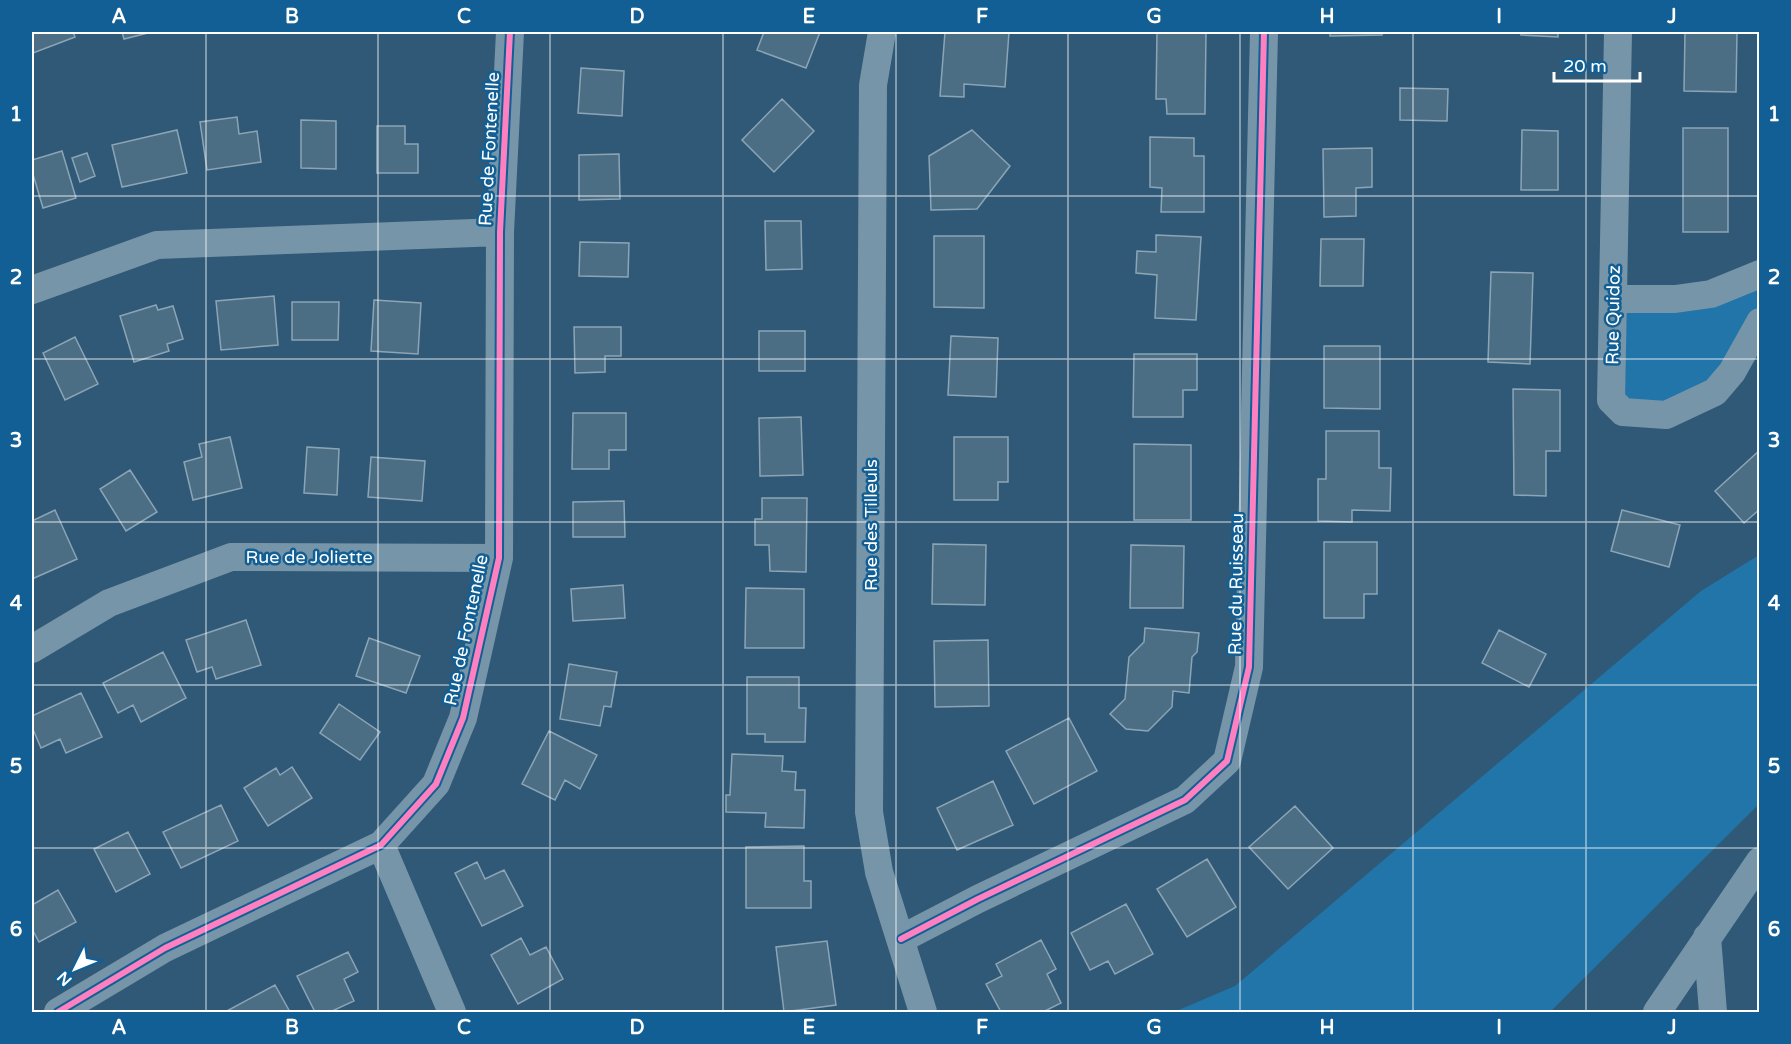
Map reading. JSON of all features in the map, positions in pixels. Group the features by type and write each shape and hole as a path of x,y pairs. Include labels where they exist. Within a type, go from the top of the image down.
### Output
{"street":[{"name":"Rue de Fontenelle","path":"58,1012 165,948 381,845 436,784 464,718 499,558 500,232 510,32"},
{"name":"Rue des Tilleuls","path":"882,32 873,85 869,812 879,872 923,1012"},
{"name":"Rue du Ruisseau","path":"901,939 978,899 1185,800 1227,761 1249,667 1264,32"},
{"name":"Rue Quidoz","path":"1618,32 1611,399 1623,412 1665,415 1715,392 1732,372 1760,322"},
{"path":"32,290 157,245 500,232"},
{"path":"1613,299 1675,299 1711,294 1760,274"},
{"name":"Rue de Joliette","path":"32,649 109,603 231,557 499,558"},
{"path":"381,845 452,1012"},
{"path":"1657,1012 1760,861"},
{"path":"1707,937 1713,1012"}],"shaded area":[{"path":"1759,274 1759,322 1715,392 1623,412 1613,299"},
{"path":"1759,555 1759,804 1550,1012 1174,1012 1235,986 1701,591"}],"building":[{"path":"32,32 73,32 75,37 33,53"},
{"path":"122,32 152,32 124,39"},
{"path":"764,32 820,32 806,68 757,50"},
{"path":"945,32 1009,32 1005,87 964,84 964,97 940,96"},
{"path":"1157,32 1206,32 1205,114 1167,114 1166,99 1156,99"},
{"path":"1330,32 1382,32 1382,35 1330,36"},
{"path":"1521,32 1558,32 1558,37 1521,35"},
{"path":"1685,32 1737,32 1736,92 1684,91"},
{"path":"581,68 624,71 622,116 578,113"},
{"path":"1400,88 1448,89 1447,121 1400,120"},
{"path":"782,99 814,131 774,172 742,140"},
{"path":"237,117 239,134 257,131 261,162 207,170 200,122"},
{"path":"301,120 336,121 336,169 301,168"},
{"path":"377,126 405,126 405,144 418,144 418,173 377,173"},
{"path":"1683,128 1728,128 1728,232 1683,232"},
{"path":"177,130 187,173 122,187 112,145"},
{"path":"972,130 1010,166 977,209 931,210 929,156"},
{"path":"1522,130 1558,131 1558,190 1521,190"},
{"path":"1150,137 1194,138 1194,156 1204,156 1204,212 1161,212 1162,188 1150,187"},
{"path":"1372,148 1372,187 1356,188 1356,216 1324,217 1323,149"},
{"path":"62,151 76,198 43,208 32,171 32,160"},
{"path":"87,153 95,176 80,182 72,158"},
{"path":"619,154 620,199 579,200 579,155"},
{"path":"765,221 801,221 802,269 766,270"},
{"path":"1156,235 1201,237 1196,320 1155,318 1157,275 1136,273 1137,251 1156,252"},
{"path":"934,236 984,236 984,308 934,307"},
{"path":"1321,239 1364,239 1363,286 1320,286"},
{"path":"580,242 629,243 628,277 579,276"},
{"path":"1491,272 1533,273 1530,364 1488,362"},
{"path":"274,296 278,345 221,350 216,301"},
{"path":"374,300 421,303 418,354 371,351"},
{"path":"292,302 339,302 338,340 292,340"},
{"path":"156,305 158,310 173,306 183,339 167,344 169,351 134,362 120,316"},
{"path":"574,327 621,327 621,356 605,356 605,372 575,373"},
{"path":"759,331 805,331 805,371 759,371"},
{"path":"951,336 998,338 996,397 948,395"},
{"path":"75,337 98,384 65,400 43,353"},
{"path":"1324,346 1380,346 1380,409 1324,408"},
{"path":"1134,354 1197,354 1197,390 1183,390 1183,417 1133,417"},
{"path":"1513,389 1560,390 1560,451 1546,451 1546,496 1514,495"},
{"path":"573,413 626,413 626,450 609,450 609,469 572,469"},
{"path":"801,417 803,475 760,476 759,418"},
{"path":"1326,431 1379,431 1379,468 1391,468 1390,511 1352,510 1352,522 1318,521 1318,479 1326,479"},
{"path":"230,437 242,488 193,500 184,462 202,457 199,444"},
{"path":"954,437 1008,437 1008,482 998,482 998,500 954,500"},
{"path":"1134,444 1191,445 1191,520 1134,520"},
{"path":"307,447 339,449 337,495 304,493"},
{"path":"1760,450 1760,509 1744,523 1715,491"},
{"path":"371,457 425,461 422,501 368,497"},
{"path":"130,470 157,512 126,531 100,489"},
{"path":"762,498 807,498 806,572 770,571 769,545 755,545 755,519 762,519"},
{"path":"624,501 625,537 573,537 573,502"},
{"path":"55,510 77,559 32,579 32,521"},
{"path":"1622,510 1680,525 1669,567 1611,551"},
{"path":"1324,542 1377,542 1377,594 1364,594 1364,618 1324,618"},
{"path":"933,544 986,545 985,605 932,604"},
{"path":"1131,545 1184,546 1183,608 1130,608"},
{"path":"623,585 625,618 573,621 571,589"},
{"path":"746,588 804,589 804,648 745,648"},
{"path":"246,620 261,665 216,679 212,667 197,672 186,640"},
{"path":"1145,628 1199,633 1197,652 1192,657 1189,693 1173,691 1172,707 1148,731 1126,729 1110,714 1125,699 1129,657 1144,642"},
{"path":"1499,630 1546,654 1529,687 1482,663"},
{"path":"369,638 420,656 406,693 356,676"},
{"path":"988,640 989,706 935,707 934,641"},
{"path":"163,652 186,698 141,722 133,705 118,713 103,683"},
{"path":"569,664 617,672 611,707 604,706 600,726 560,719"},
{"path":"747,677 799,677 799,708 806,708 805,742 765,742 765,734 747,734"},
{"path":"81,693 102,737 66,753 60,739 41,748 32,727 32,716"},
{"path":"339,704 380,732 360,760 320,733"},
{"path":"1069,718 1097,771 1034,804 1006,751"},
{"path":"549,731 597,755 580,789 565,780 555,800 522,784"},
{"path":"732,754 783,756 782,771 796,772 795,790 805,790 804,828 765,827 766,813 726,812 726,795 730,795"},
{"path":"292,767 312,798 268,826 244,788 276,768 280,775"},
{"path":"993,781 1013,825 957,850 937,808"},
{"path":"221,805 238,841 181,868 163,832"},
{"path":"1295,806 1333,848 1288,889 1249,847"},
{"path":"128,832 150,874 116,892 94,849"},
{"path":"804,846 804,881 811,881 811,908 746,908 746,847"},
{"path":"1207,859 1236,907 1187,937 1157,889"},
{"path":"477,862 485,879 504,870 523,906 482,926 455,873"},
{"path":"58,890 76,922 39,942 32,929 32,905"},
{"path":"1126,904 1153,954 1115,974 1108,961 1090,970 1071,933"},
{"path":"521,938 530,955 546,947 563,979 518,1004 491,955"},
{"path":"1041,940 1056,969 1047,974 1061,1003 1043,1012 1001,1012 986,984 1002,976 996,964"},
{"path":"827,941 836,1005 784,1012 776,947"},
{"path":"348,952 358,972 344,979 354,1001 330,1012 315,1012 297,976"},
{"path":"275,985 290,1012 225,1012"}],"cycle path":[{"path":"58,1012 165,948 381,845 436,784 463,718 499,558 500,232 510,32"},
{"path":"901,939 978,899 1185,800 1227,761 1249,667 1264,32"}]}
